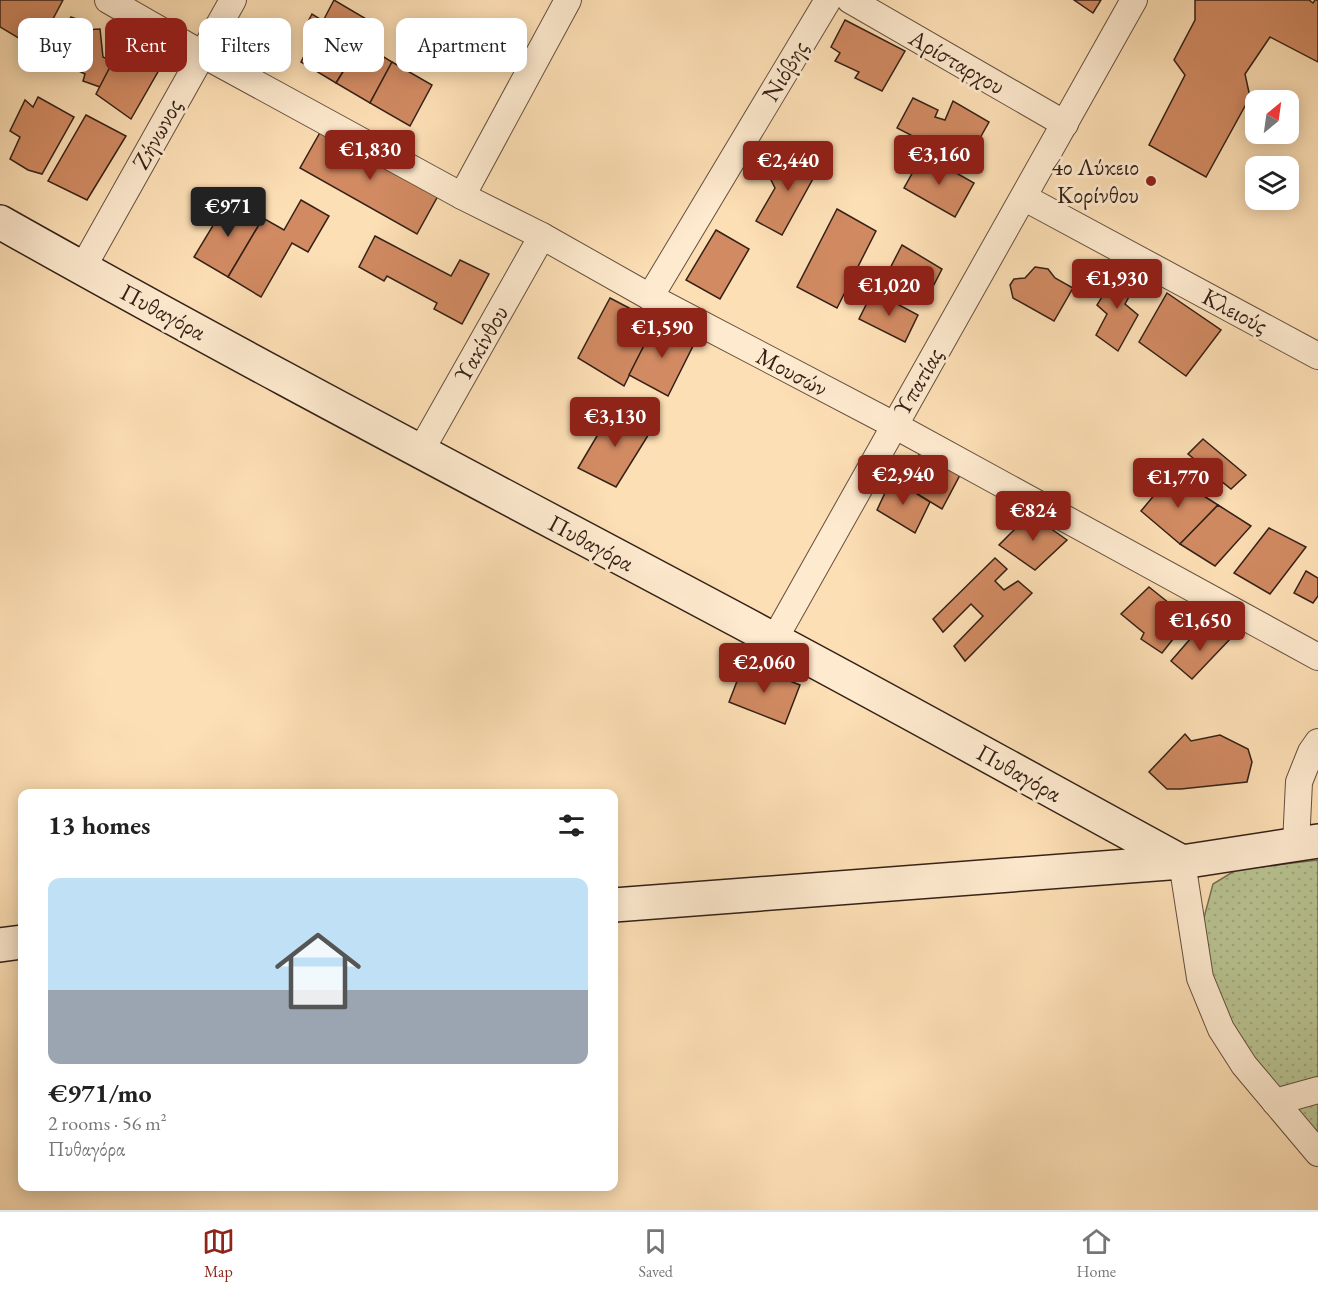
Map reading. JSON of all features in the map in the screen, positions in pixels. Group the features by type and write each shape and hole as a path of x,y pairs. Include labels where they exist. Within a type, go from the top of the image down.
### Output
{"street":[{"name":"Μουσών","path":"108,0 199,52"},
{"name":"Ζήνωνος","path":"223,18 233,0"},
{"path":"462,196 568,0"},
{"name":"Νιόβης","path":"650,297 828,0"},
{"name":"Αρίσταρχου","path":"850,0 1065,124"},
{"name":"Υπατίας","path":"774,640 1134,0"},
{"name":"Ζήνωνος","path":"82,268 199,59"},
{"name":"Μουσών","path":"235,72 462,196 542,236 650,297 894,425 1318,657"},
{"name":"Κλειούς","path":"1024,198 1318,356"},
{"name":"Πυθαγόρα","path":"0,222 420,452 774,640 1182,862"},
{"name":"Υακίνθου","path":"420,452 542,236"},
{"path":"618,905 1182,862 1307,842 1299,782 1311,752 1318,742"},
{"path":"1182,862 1200,978 1221,1029 1244,1065 1318,1153"},
{"path":"0,945 18,943"},
{"path":"1275,1102 1318,1090"}],"green space":[{"path":"1318,860 1318,1081 1279,1087 1245,1048 1213,991 1202,925 1213,884 1236,870"},
{"path":"1318,1103 1318,1132 1295,1108"}],"building":[{"path":"0,0 63,0 53,18 18,18 18,38 0,27"},
{"path":"334,0 365,18 325,18"},
{"path":"1074,0 1101,0 1093,13"},
{"path":"1195,0 1309,0 1313,3 1318,0 1318,62 1270,37 1245,74 1248,90 1245,90 1245,106 1206,177 1149,145 1185,75 1174,60 1195,20"},
{"path":"845,20 905,51 882,91 855,78 859,72 835,61 840,53 831,47"},
{"path":"93,29 100,29 105,72 108,72 100,87 83,81 85,74 81,72 93,72"},
{"path":"384,57 392,62 370,103 336,83 343,72 384,72"},
{"path":"392,62 396,64 396,72 409,72 432,85 410,126 370,103"},
{"path":"107,72 158,72 131,119 96,94"},
{"path":"318,72 343,72 336,83"},
{"path":"38,97 74,117 42,174 28,170 10,159 20,137 10,131 25,100 33,107"},
{"path":"913,98 938,110 935,117 945,120 953,101 989,122 971,154 958,146 951,156 897,128"},
{"path":"86,115 126,136 87,200 48,181"},
{"path":"322,129 439,194 417,234 300,168"},
{"path":"795,150 820,166 782,235 756,221 775,188 770,178 774,170 786,168"},
{"path":"923,154 974,183 955,217 904,188"},
{"path":"229,199 263,218 228,277 194,257"},
{"path":"301,200 329,216 308,252 292,243 261,297 228,277 263,218 284,230"},
{"path":"837,209 876,231 837,308 797,287"},
{"path":"716,230 749,249 720,299 686,280"},
{"path":"375,236 451,276 460,260 489,274 462,324 434,309 437,303 387,276 384,281 359,267"},
{"path":"902,245 942,269 924,304 884,280"},
{"path":"1035,267 1048,269 1055,278 1073,288 1054,321 1013,298 1010,285 1014,279 1025,278"},
{"path":"1119,269 1139,279 1125,304 1138,315 1118,351 1096,335 1107,314 1097,305"},
{"path":"873,291 918,315 905,342 859,319"},
{"path":"1167,293 1221,330 1186,376 1139,342"},
{"path":"610,298 656,322 624,386 578,358"},
{"path":"656,322 695,342 668,396 629,375"},
{"path":"613,409 652,429 616,487 578,468"},
{"path":"1203,439 1246,475 1231,489 1188,454"},
{"path":"920,453 960,475 942,509 901,484"},
{"path":"1171,475 1218,505 1180,544 1141,511"},
{"path":"891,480 930,502 915,533 877,510"},
{"path":"1218,505 1251,526 1215,566 1180,544"},
{"path":"1030,514 1067,540 1035,570 999,545"},
{"path":"1269,528 1306,547 1270,594 1234,573"},
{"path":"995,558 1007,569 995,581 1004,590 1018,581 1032,593 965,661 954,646 983,616 971,604 943,632 933,619"},
{"path":"1306,571 1318,578 1318,596 1313,603 1294,593"},
{"path":"1149,587 1189,619 1162,653 1141,639 1144,633 1121,614"},
{"path":"1219,627 1231,638 1192,679 1171,661 1198,630 1210,637"},
{"path":"744,663 800,685 785,724 729,702"},
{"path":"1185,734 1191,741 1220,735 1248,749 1252,762 1247,782 1167,789 1149,772"}],"place":[{"name":"4ο Λύκειο Κορίνθου","path":"1151,181"}]}
